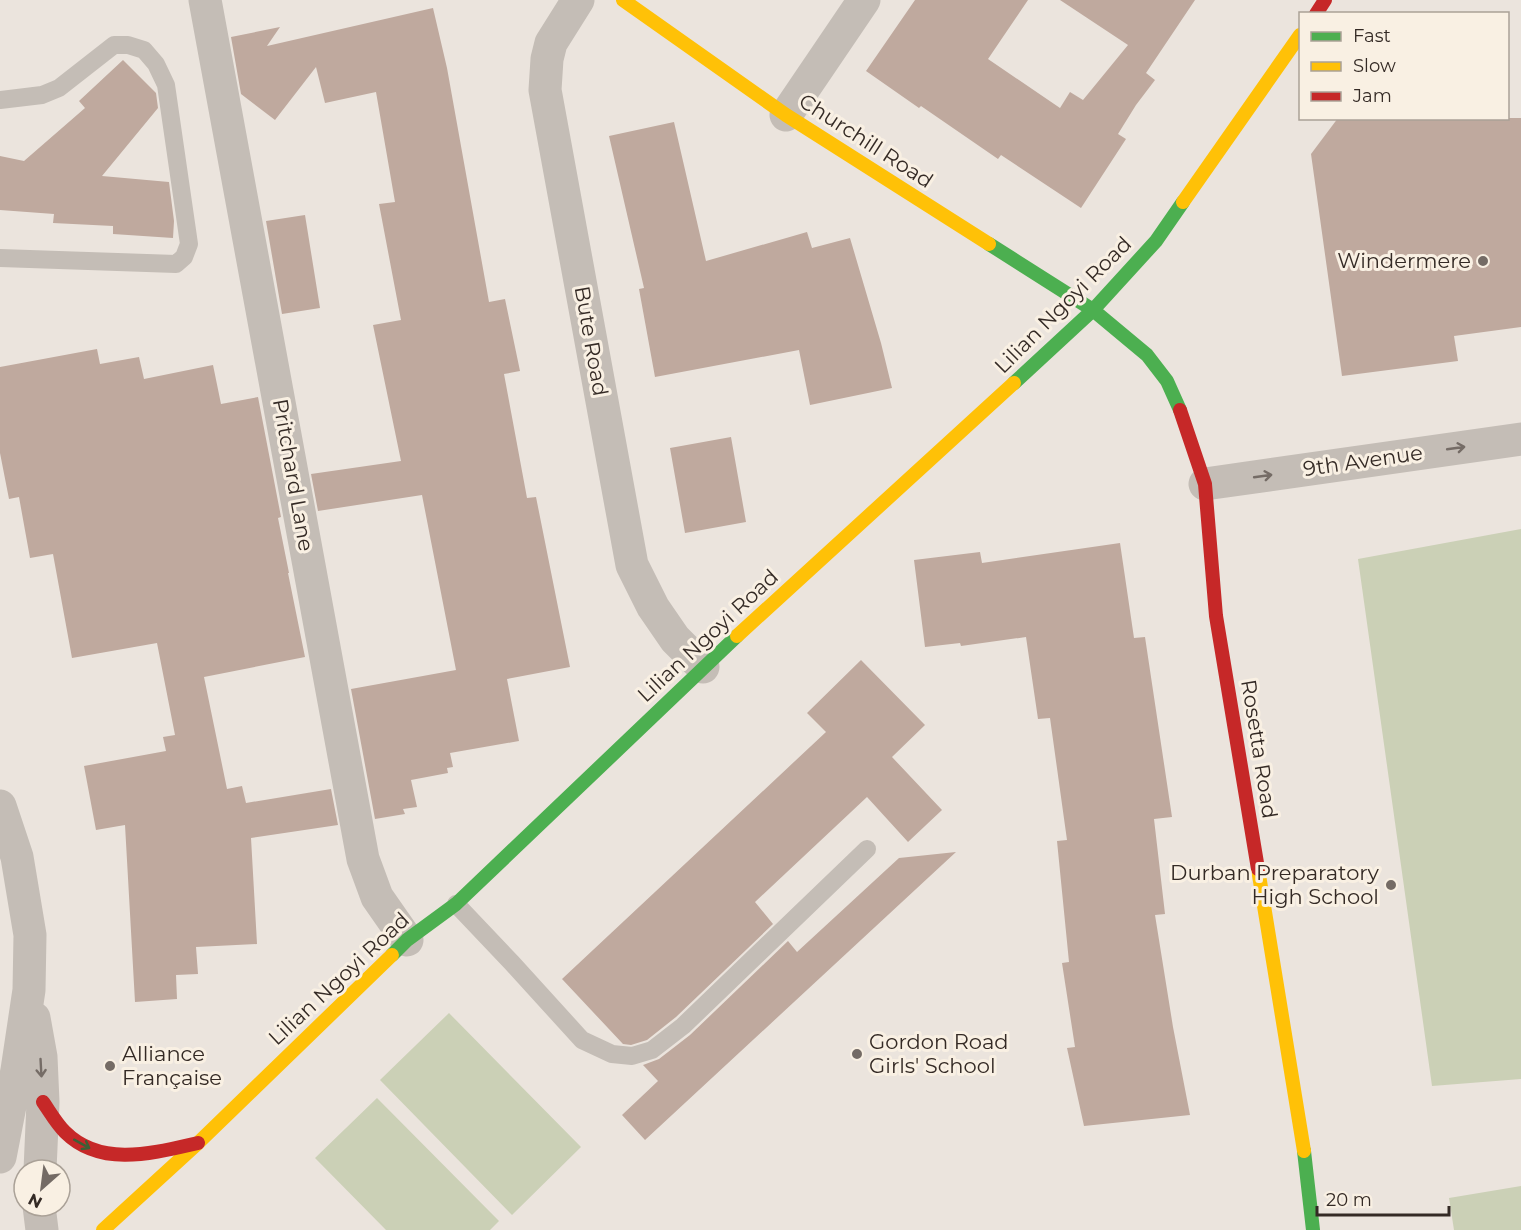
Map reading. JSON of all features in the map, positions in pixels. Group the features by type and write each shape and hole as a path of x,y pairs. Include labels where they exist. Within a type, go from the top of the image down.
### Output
{"street":[{"name":"Pritchard Lane","path":"205,0 363,859 377,897 406,940"},
{"name":"Bute Road","path":"578,0 551,44 547,59 545,90 632,565 653,607 675,639 703,668"},
{"name":"Churchill Road","path":"623,0 786,116 1092,310"},
{"path":"786,116 864,0"},
{"name":"Lilian Ngoyi Road","path":"103,1230 198,1143 406,940 456,904 703,668 1092,310 1156,241 1299,36"},
{"name":"Rosetta Road","path":"1092,310 1148,356 1167,381 1184,420 1205,484 1216,616 1304,1153 1313,1230"},
{"name":"9th Avenue","path":"1205,484 1521,439"},
{"path":"0,806 17,857 30,935 29,990 17,1070 0,1157"},
{"path":"29,990 41,1057 43,1102 41,1158"},
{"path":"43,1102 65,1133 80,1144 103,1153 131,1155 198,1143"}],"lane":[{"path":"0,100 42,95 59,88 114,45 128,45 144,50 156,64 166,85 189,244 184,257 176,264 0,258"},
{"path":"456,904 582,1040 612,1054 633,1056 652,1050 683,1026 867,849"}],"green space":[{"path":"1521,529 1521,1079 1432,1086 1358,559"},
{"path":"449,1013 581,1147 512,1215 380,1080"},
{"path":"377,1098 499,1221 490,1230 386,1230 315,1158"},
{"path":"1521,1186 1521,1230 1454,1230 1449,1198"}],"building":[{"path":"915,0 1028,0 988,59 1060,108 1070,92 1083,100 1128,45 1060,0 1195,0 1146,73 1155,80 1118,134 1126,139 1081,208 1001,155 998,159 866,71"},
{"path":"433,8 447,68 489,302 505,299 520,371 504,374 527,498 536,497 570,667 507,679 519,741 450,753 453,767 447,768 448,773 411,780 417,807 403,809 405,814 375,819 351,689 456,670 422,495 318,511 311,474 401,461 373,325 401,320 379,204 395,202 376,92 325,103 316,67 275,120 241,94 231,37 280,27 267,46"},
{"path":"123,60 156,93 158,108 102,176 169,182 174,221 173,238 113,234 113,226 53,223 54,214 0,210 0,156 24,161 85,108 79,101"},
{"path":"1509,118 1521,118 1521,327 1454,336 1458,361 1342,376 1311,154 1336,120 1509,120"},
{"path":"674,122 706,261 807,232 812,248 850,238 892,388 810,405 799,350 655,377 639,289 644,288 609,136"},
{"path":"305,215 320,308 282,314 266,221"},
{"path":"97,349 100,364 139,357 144,379 213,365 221,404 258,397 281,517 278,518 305,657 204,677 227,789 242,786 246,803 331,789 338,825 251,838 257,944 196,947 198,974 176,975 177,999 135,1002 125,825 96,830 84,766 166,751 163,737 175,735 157,643 72,658 53,554 30,558 19,497 9,499 0,453 0,367"},
{"path":"731,437 746,522 685,533 670,448"},
{"path":"1120,543 1134,638 1145,637 1172,817 1154,819 1165,914 1155,915 1190,1115 1084,1126 1067,1048 1075,1047 1062,963 1069,962 1057,841 1067,840 1050,718 1038,719 1026,637 961,646 960,643 925,647 914,560 980,552 982,563"},
{"path":"861,660 925,725 892,757 942,810 908,842 867,797 755,902 773,924 676,1017 647,1040 631,1045 623,1044 562,979 826,732 807,713"},
{"path":"956,852 645,1140 622,1115 658,1081 643,1065 659,1059 690,1035 788,941 797,952 899,858"}],"traffic: fast":[{"path":"1014,383 1093,310 1156,241 1183,202"},
{"path":"989,244 1093,310 1147,355 1167,381 1180,410"},
{"path":"392,955 407,940 456,904 737,636"},
{"path":"1304,1151 1313,1230"}],"traffic: slow":[{"path":"623,0 786,115 989,244"},
{"path":"1183,202 1299,36"},
{"path":"737,636 1014,383"},
{"path":"1258,869 1304,1151"},
{"path":"103,1230 198,1143 392,955"}],"traffic: jam":[{"path":"1317,12 1325,0"},
{"path":"1180,410 1205,484 1216,616 1258,869"},
{"path":"43,1102 65,1132 79,1143 95,1150 128,1155 164,1151 198,1143"}],"place":[{"name":"Windermere","path":"1483,261"},
{"name":"Durban Preparatory High School","path":"1391,885"},
{"name":"Gordon Road Girls' School","path":"857,1054"},
{"name":"Alliance Française","path":"110,1066"}]}
